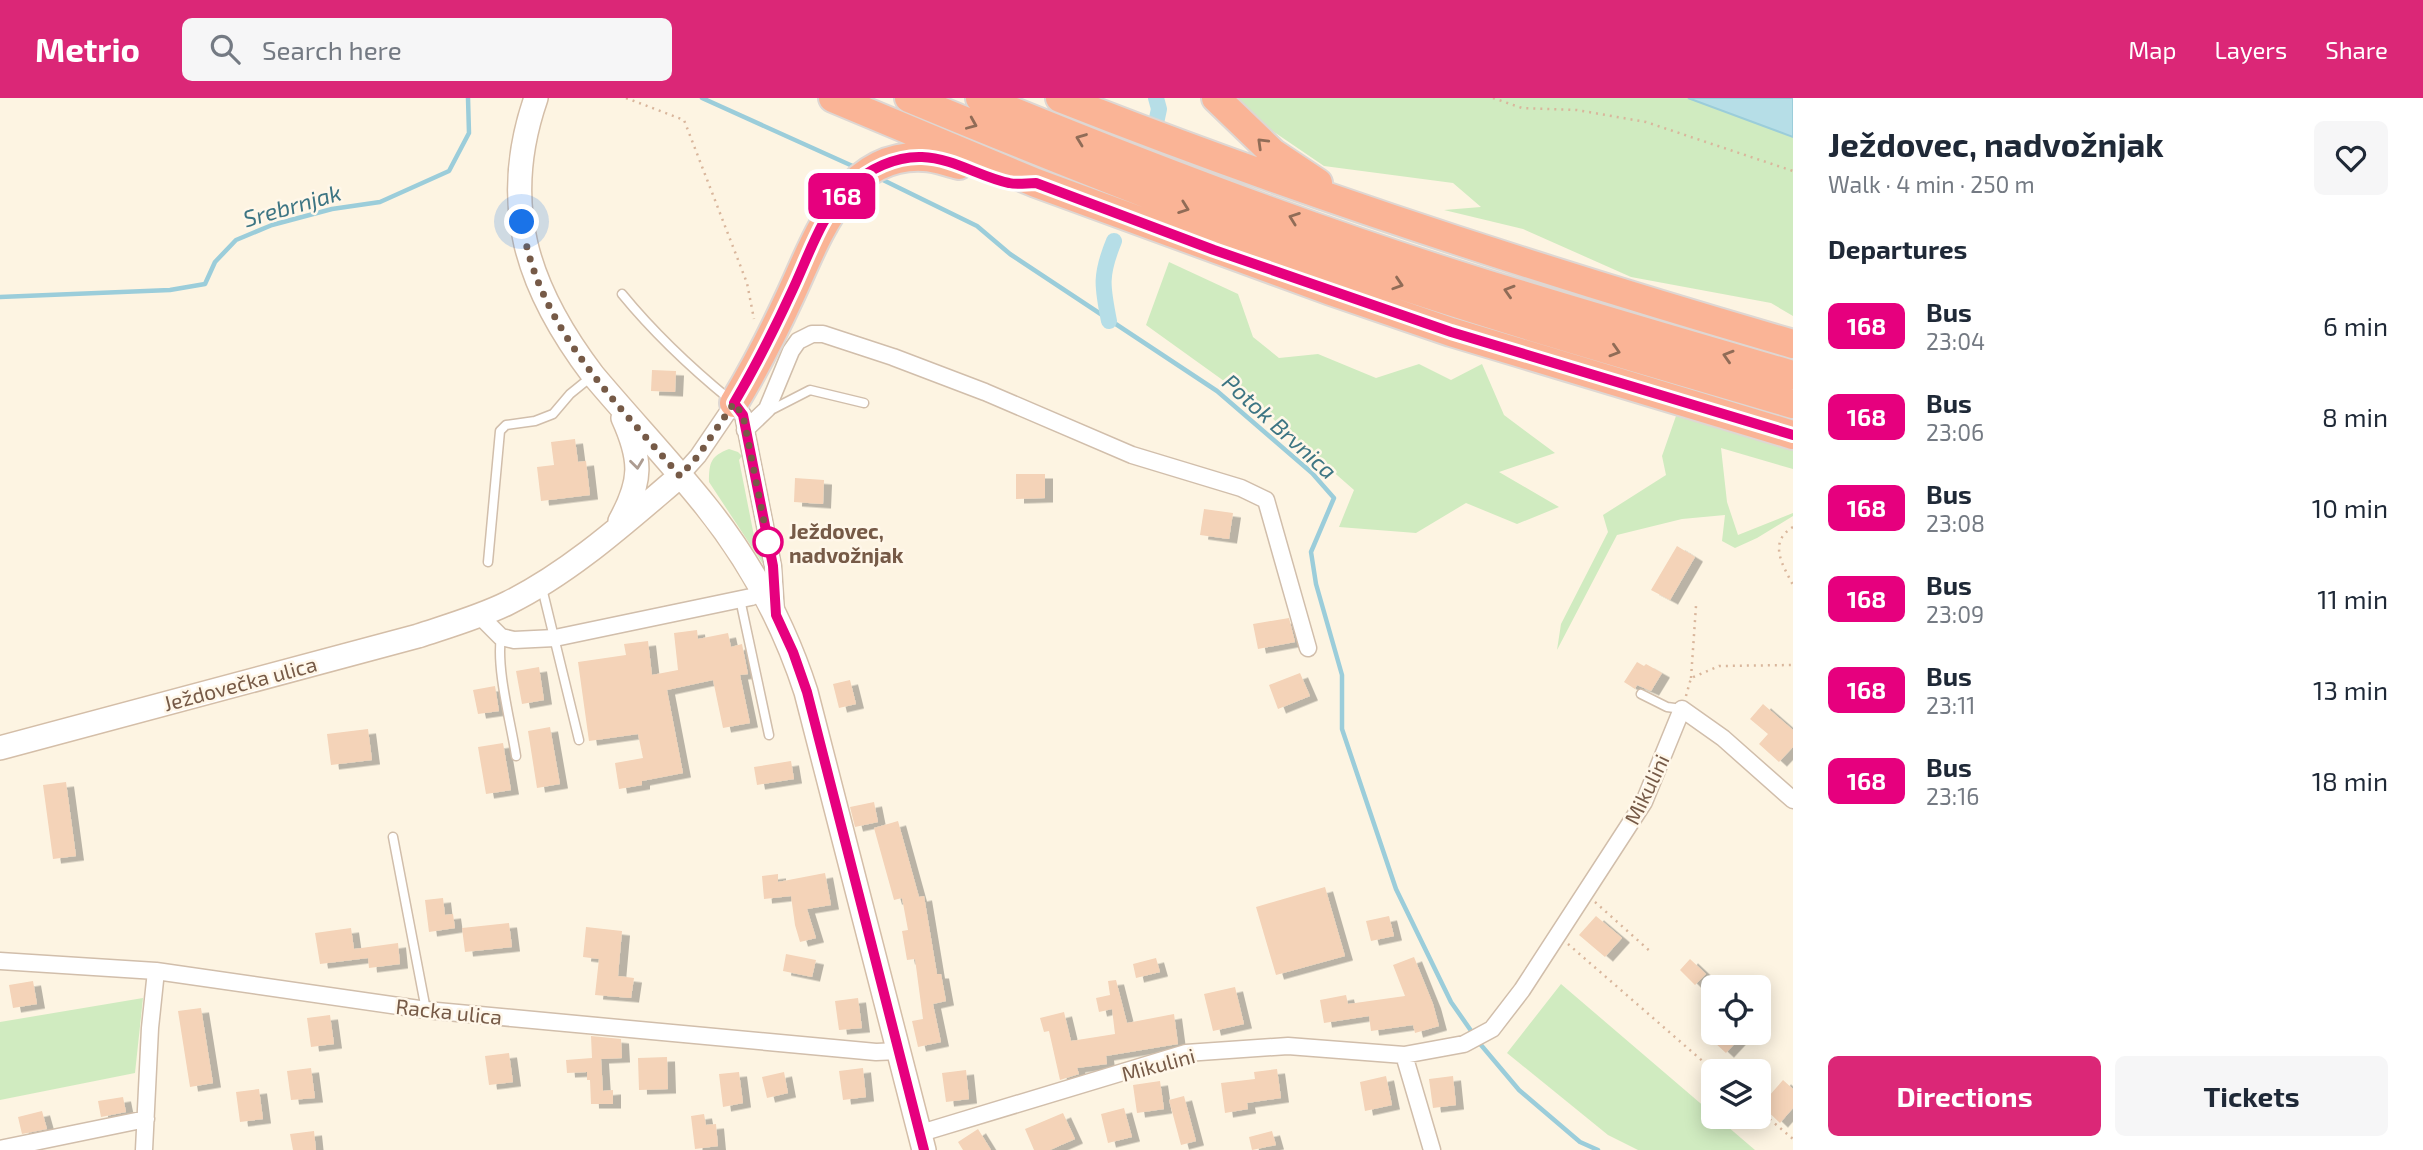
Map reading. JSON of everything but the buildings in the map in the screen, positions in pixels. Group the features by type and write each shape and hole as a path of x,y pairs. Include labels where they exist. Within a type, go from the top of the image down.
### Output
{"highway":[{"path":"833,98 1036,183 1214,250 1451,332 1793,435"},
{"path":"909,98 1079,169 1338,264 1793,404"},
{"path":"980,98 1094,144 1369,245 1481,283 1793,375"},
{"path":"1060,98 1405,225 1639,300 1793,344"},
{"path":"1216,98 1273,153 1317,182 1405,225"},
{"path":"734,403 765,349 824,223 850,186 875,168 921,156 1010,183 1036,183"}],"main road":[{"path":"536,98 518,174 524,236 541,293 574,349 593,375 721,526 763,592 793,652 807,692 922,1142"},
{"path":"614,400 628,429 639,467 634,492 617,527"},
{"name":"Ježdovečka ulica","path":"0,748 418,636 507,604 541,585 680,476"}],"street":[{"path":"745,430 766,409 798,341 812,334 823,334 892,356 985,392 1132,455 1241,488 1266,500 1308,648"},
{"path":"680,476 698,456 734,403 743,415 773,566 776,615"},
{"path":"479,615 501,637 514,640 555,638 763,592"},
{"path":"1682,709 1723,738 1793,800"},
{"name":"Mikulini","path":"922,1142 1186,1053 1288,1046 1404,1055 1464,1044 1492,1029 1522,990 1644,802 1682,709"},
{"name":"Racka ulica","path":"0,961 156,971 426,1010 876,1052 899,1051"},
{"path":"144,1150 150,1028 156,971"},
{"path":"1404,1055 1432,1150"},
{"path":"0,1149 146,1119"}],"lane":[{"path":"622,294 646,324 694,370 734,403"},
{"path":"488,562 500,430 506,425 535,422 553,414 570,394 593,375"},
{"path":"766,409 773,409 810,390 864,403"},
{"path":"541,585 579,740"},
{"path":"740,598 769,735"},
{"path":"501,637 499,647 516,756"},
{"path":"1641,694 1667,707 1682,709"},
{"path":"393,837 426,1010"}],"path":[{"path":"626,98 684,120 747,283 755,320 752,329"},
{"path":"1493,98 1522,108 1577,110 1646,122 1793,171"},
{"path":"1793,527 1780,538 1777,548 1780,560 1793,584"},
{"path":"1682,709 1691,678 1696,607"},
{"path":"1691,678 1719,666 1793,665"},
{"path":"1584,893 1652,953"},
{"path":"1557,935 1701,1060"},
{"path":"1771,1120 1793,1139"}],"green space":[{"path":"1237,98 1688,98 1793,137 1793,316 1771,303 1631,277 1523,229 1444,210 1481,207 1453,183 1324,166 1258,121"},
{"path":"1169,262 1238,294 1253,337 1279,358 1318,354 1376,378 1419,364 1451,380 1482,364 1504,415 1555,453 1499,472 1559,507 1517,524 1466,503 1416,533 1339,527 1354,490 1256,404 1146,325"},
{"path":"1676,416 1793,449 1793,469 1721,448 1727,502 1738,535 1793,513 1793,516 1735,548 1722,541 1725,515 1682,519 1617,535 1557,650 1561,624 1608,532 1603,515 1666,475 1662,456"},
{"path":"729,449 742,456 739,460 756,546 760,546 763,564 709,482 712,461 718,454"},
{"path":"1561,984 1701,1104 1701,1129 1730,1129 1755,1150 1638,1150 1608,1135 1507,1053"},
{"path":"143,998 135,1073 0,1100 0,1022"}],"water":[{"path":"1688,98 1793,98 1793,137"}],"waterway":[{"name":"Srebrnjak","path":"0,297 170,290 205,284 215,262 236,240 272,225 332,209 380,202 449,171 469,133 468,98"},
{"name":"Potok Brvnica","path":"702,98 857,168"},
{"path":"1156,98 1159,109 1156,123"},
{"name":"Potok Brvnica","path":"881,179 977,226 1010,254 1217,391 1312,473 1334,498 1311,552 1316,584 1342,675 1342,729 1396,889 1451,1002 1481,1045 1519,1090 1580,1142 1598,1150"},
{"path":"1109,321 1104,281 1106,263 1114,241"}],"bus line":[{"name":"168","path":"924,1150 807,692 776,615 773,566 743,415 734,403 765,349 824,223 850,186 875,168 921,156 962,166 1010,183 1036,183 1214,250 1451,332 1793,435"}],"place":[{"name":"Ježdovec, nadvožnjak","path":"768,542"}],"route":[{"path":"522,222 532,267 555,320 593,375 680,476 698,456 734,403 739,408 743,415 768,542"}]}
